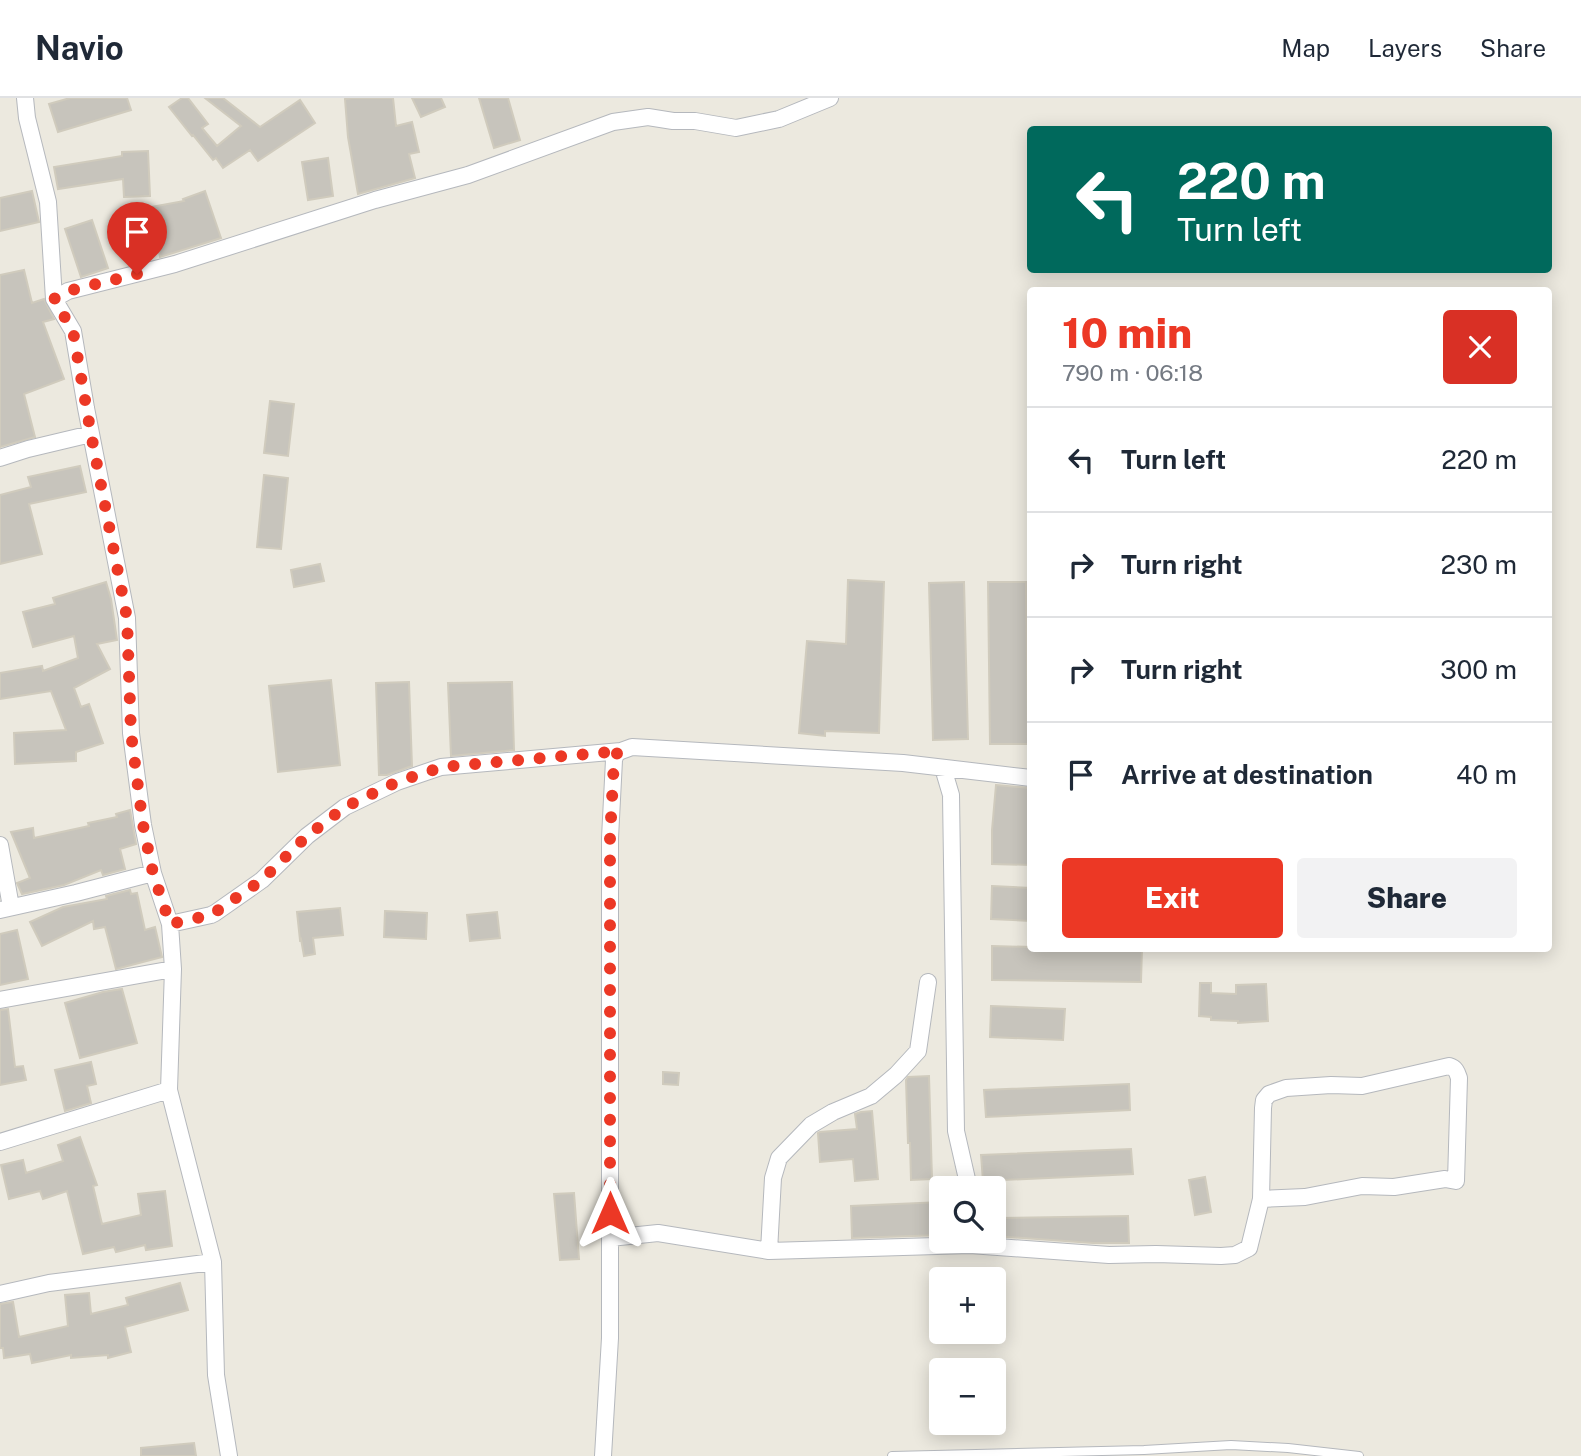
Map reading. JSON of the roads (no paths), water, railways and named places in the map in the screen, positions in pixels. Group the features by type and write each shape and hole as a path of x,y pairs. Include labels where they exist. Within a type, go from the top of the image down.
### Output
{"street":[{"path":"25,98 27,118 48,202 54,299 73,331 127,618 131,733 143,825 153,873 170,924 173,969 169,1090 213,1262 216,1375 229,1456"},
{"path":"54,299 68,291 175,264 375,200 468,175 613,121 648,117 736,128 779,119 830,98"},
{"path":"0,458 91,434"},
{"path":"603,1456 610,1338 610,838 616,754 632,747 903,763 1027,778"},
{"path":"170,924 211,915 262,880 307,836 345,807 397,782 442,767 621,751"},
{"path":"943,768 951,795 956,1131 966,1176"},
{"path":"951,795 963,770"},
{"path":"0,845 5,908 76,894 153,873"},
{"path":"0,1000 173,969"},
{"path":"769,1251 774,1178 779,1158 811,1125 833,1112 871,1096 896,1075 918,1051 928,982"},
{"path":"1006,1246 1109,1255 1236,1255 1249,1248 1261,1199 1263,1108 1264,1100 1269,1094 1286,1088 1362,1086 1450,1066 1457,1071 1456,1181 1394,1187 1362,1186 1305,1197 1261,1199"},
{"path":"0,1142 169,1090"},
{"path":"610,1238 658,1233 769,1251 929,1245"},
{"path":"0,1294 49,1283 213,1262"}],"lane":[{"path":"892,1456 1144,1450 1231,1445 1359,1456"},
{"path":"1144,1450 1152,1456"}]}
